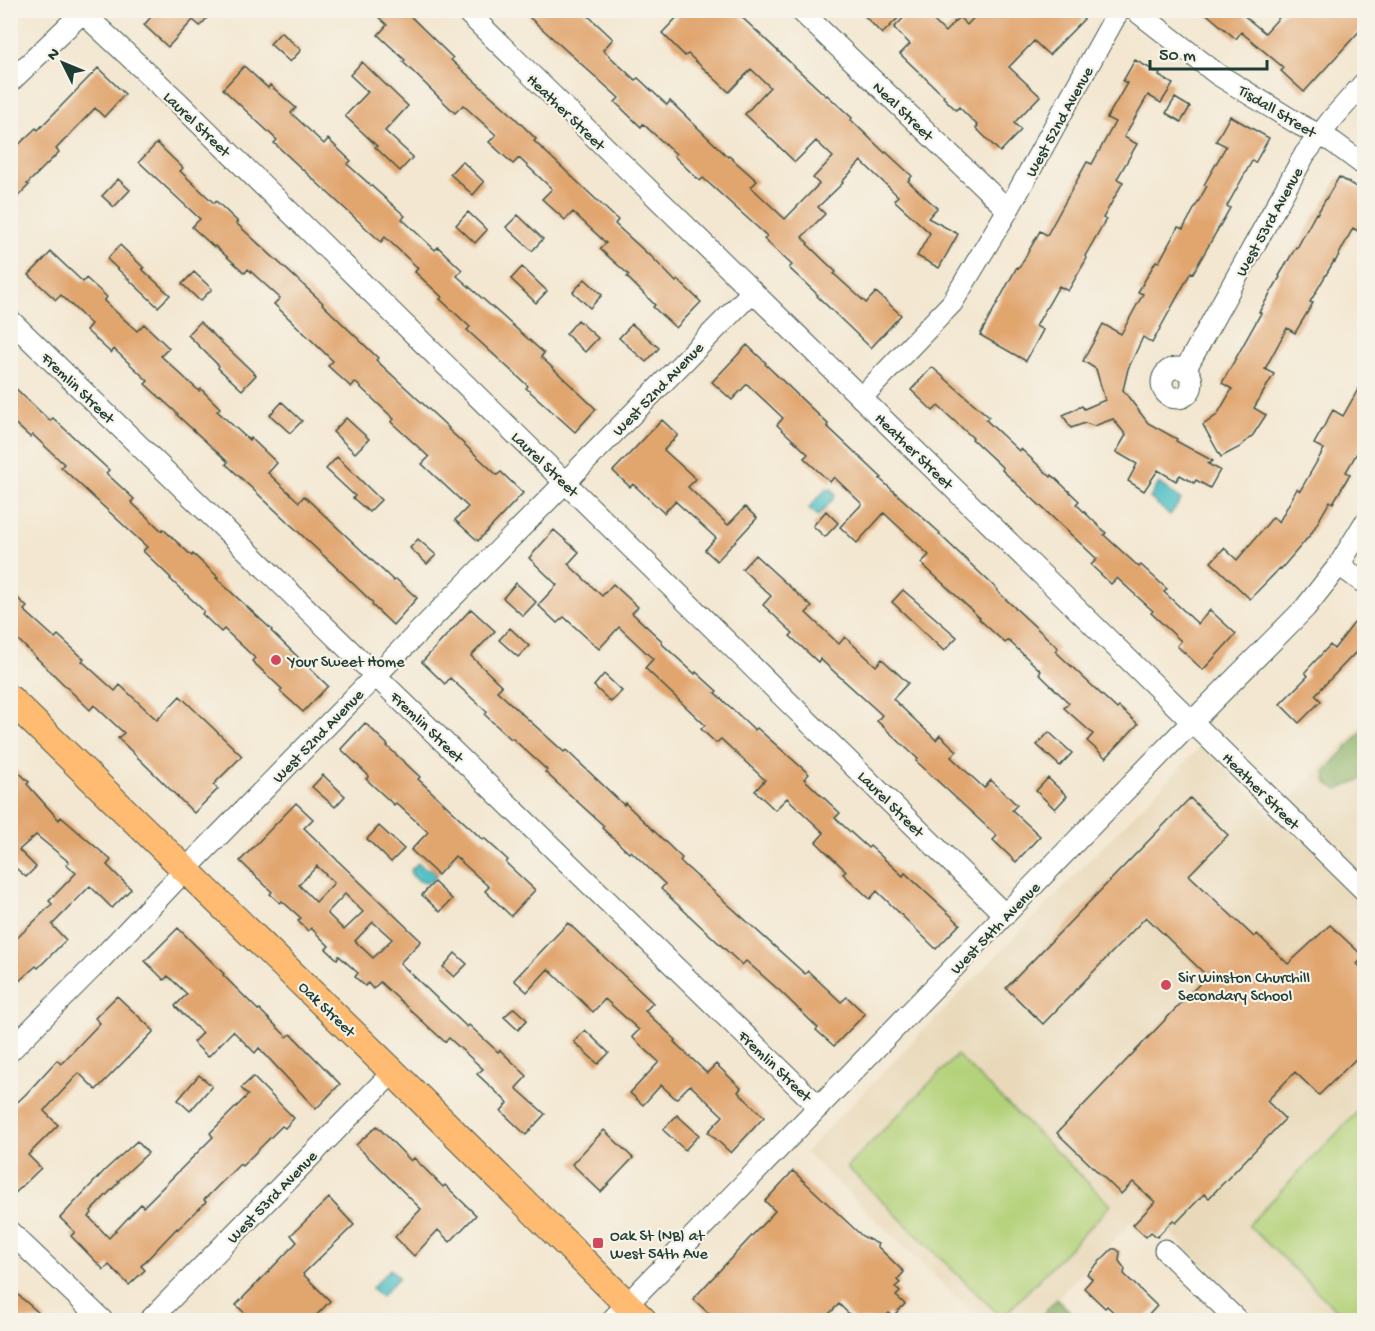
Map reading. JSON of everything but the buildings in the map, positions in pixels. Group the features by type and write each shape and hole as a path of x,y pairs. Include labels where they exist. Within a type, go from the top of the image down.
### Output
{"main road":[{"name":"Oak Street","path":"14,708 393,1072 628,1315"}],"street":[{"name":"Heather Street","path":"465,10 1365,890"},
{"name":"Neal Street","path":"800,10 1008,210"},
{"name":"West 52nd Avenue","path":"861,398 952,303 1008,210 1119,10"},
{"name":"Tisdall Street","path":"1136,10 1217,74 1300,125 1333,142 1365,165"},
{"path":"10,81 84,12"},
{"name":"Laurel Street","path":"84,12 1005,915"},
{"name":"West 53rd Avenue","path":"1185,370 1305,154 1365,83"},
{"name":"West 52nd Avenue","path":"10,1051 752,292"},
{"name":"Fremlin Street","path":"10,320 819,1107"},
{"name":"West 54th Avenue","path":"628,1315 819,1107 1305,608 1340,565 1365,524"},
{"path":"1340,565 1365,583"},
{"name":"West 53rd Avenue","path":"150,1320 393,1072"},
{"path":"10,1232 102,1320"},
{"path":"1165,1250 1237,1320"}],"shaded area":[{"name":"Sir Winston Churchill Secondary School","path":"1364,722 1364,1320 1259,1320 1145,1208 1036,1320 980,1320 805,1152 1202,745 1273,818"}],"green space":[{"path":"1364,729 1364,778 1338,790 1327,783 1325,772"},
{"path":"957,1055 1111,1205 1002,1318 847,1167"},
{"path":"1364,1105 1364,1320 1347,1320 1248,1225"},
{"path":"1057,1299 1079,1320 1037,1320"}],"water":[{"path":"1159,483 1181,500 1170,515 1150,498"},
{"path":"827,488 832,489 835,497 818,516 809,508"},
{"path":"418,863 424,868 434,870 435,878 426,882 414,877 411,870"},
{"path":"390,1269 399,1277 381,1297 372,1288"}],"place":[{"name":"Your Sweet Home","path":"276,660"},
{"name":"Sir Winston Churchill Secondary School","path":"1166,985"},
{"name":"Oak St (NB) at West 54th Ave","path":"598,1243"}]}
